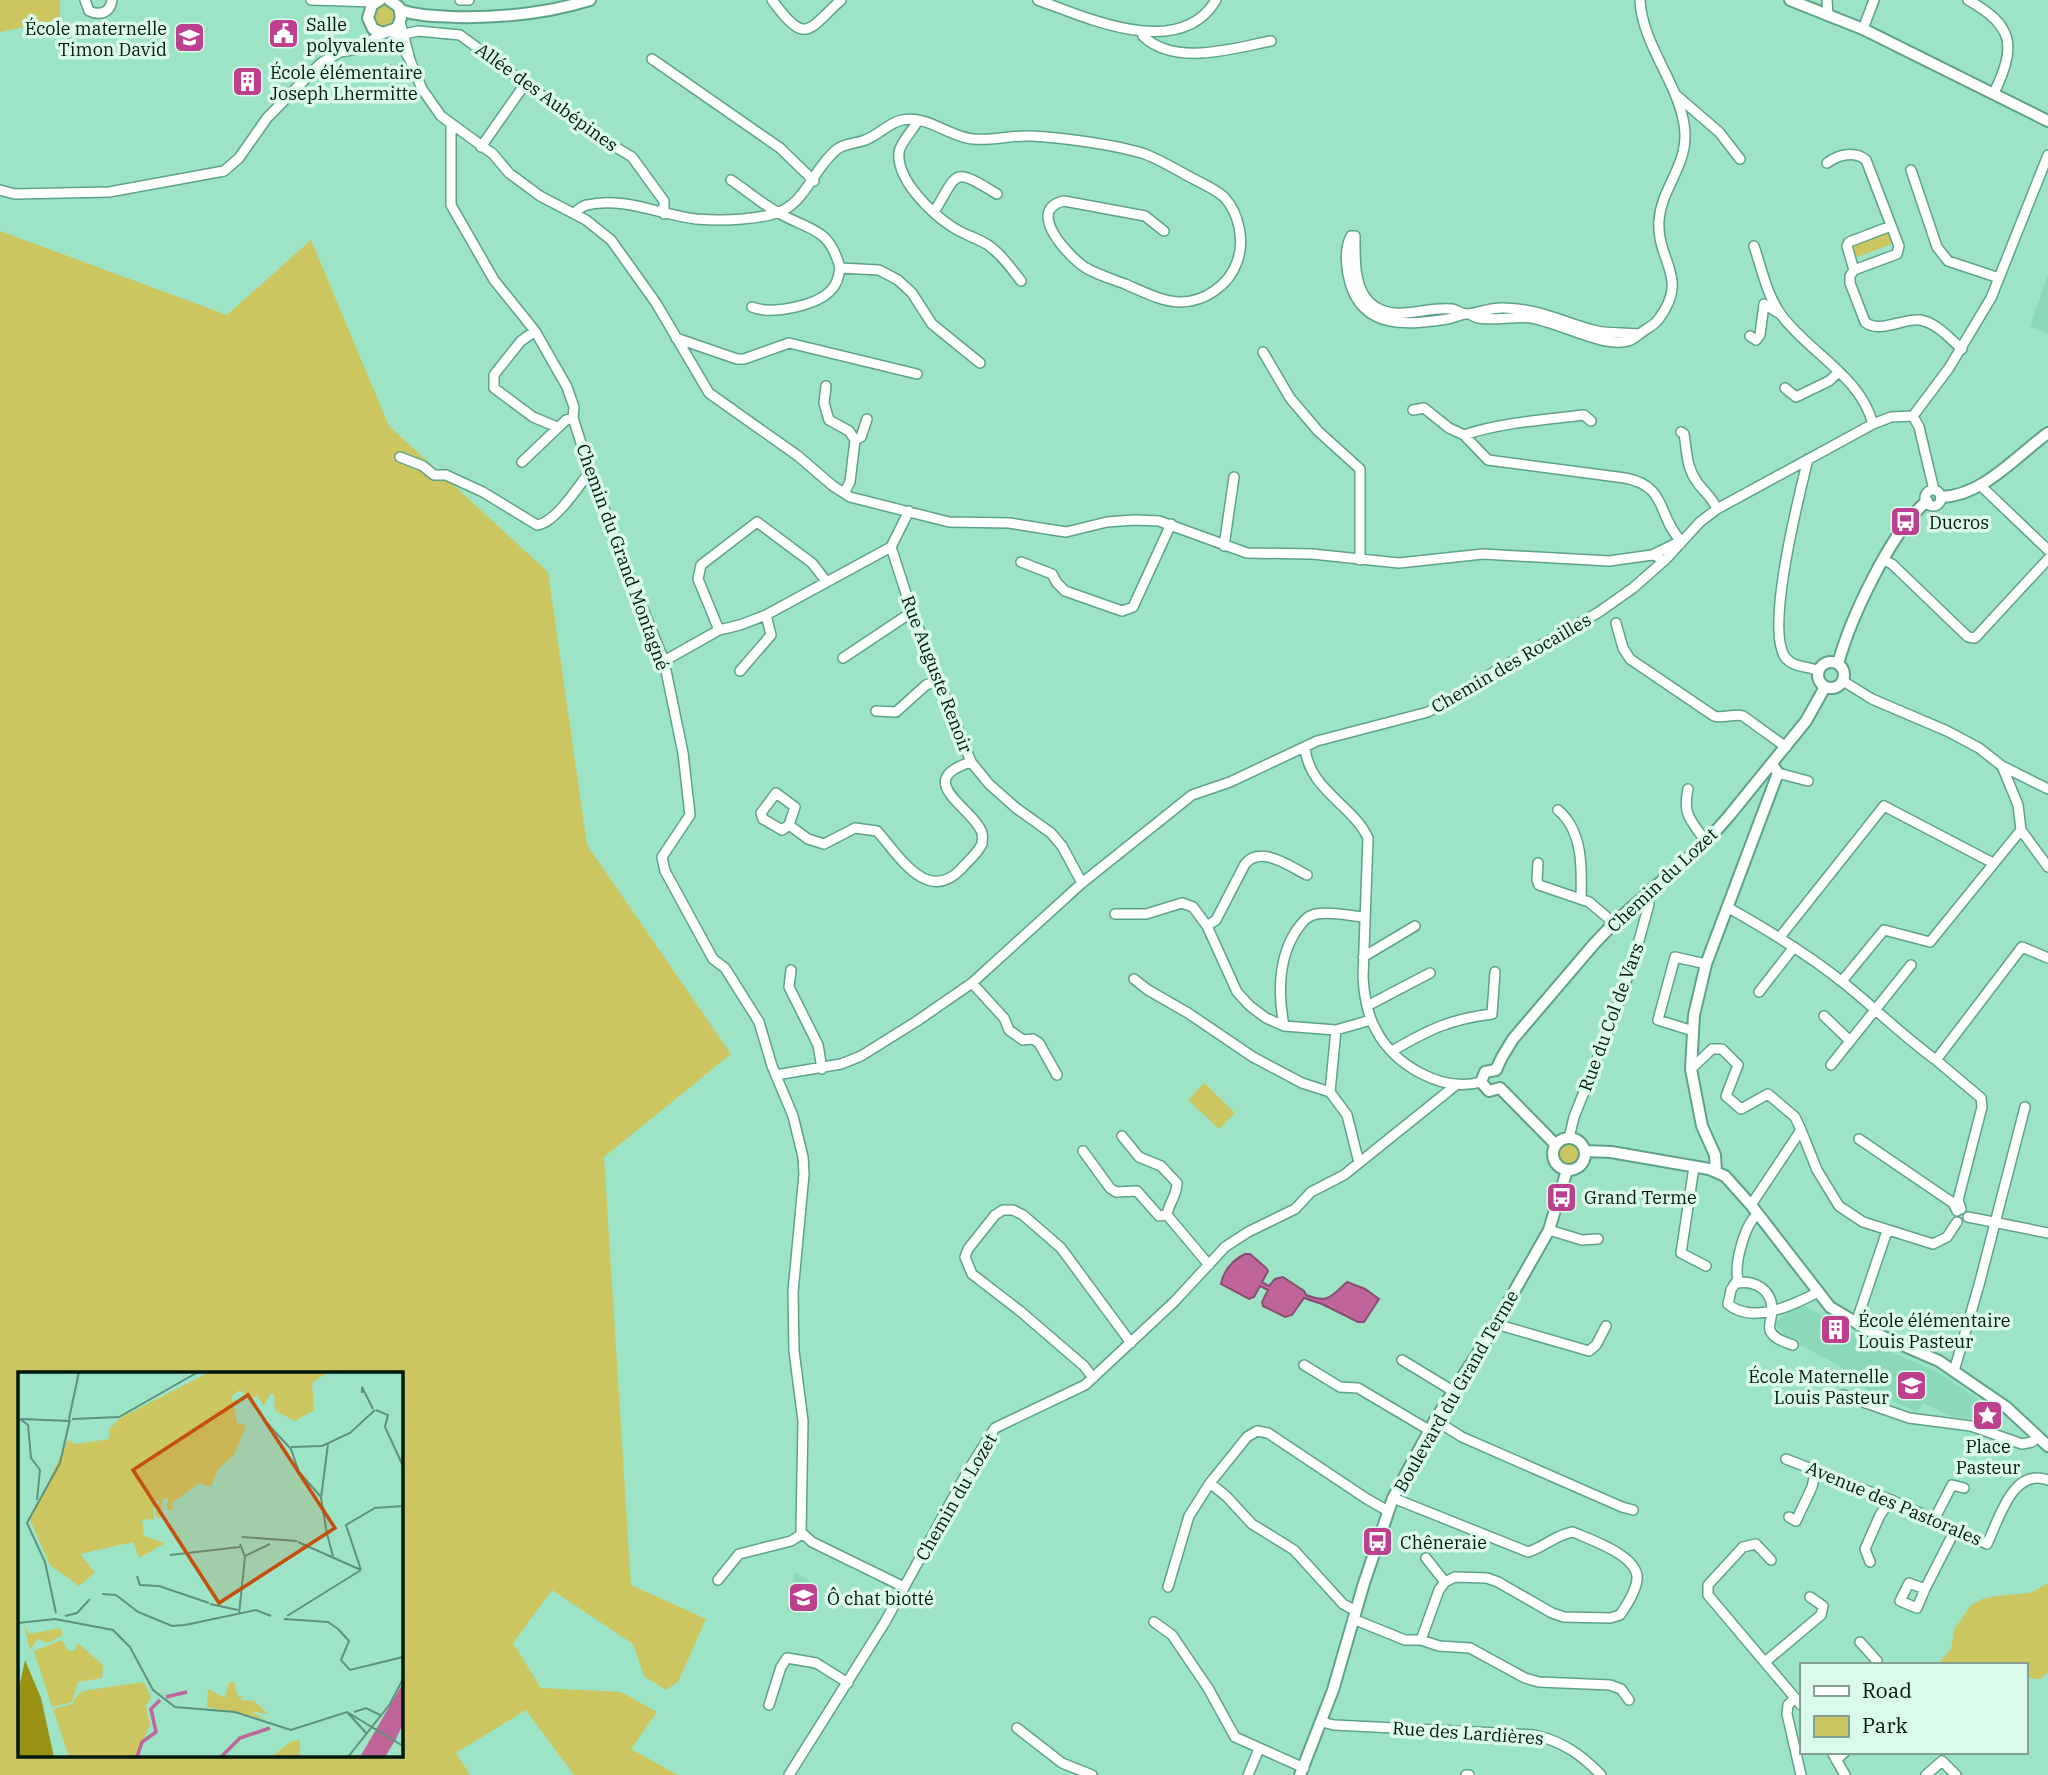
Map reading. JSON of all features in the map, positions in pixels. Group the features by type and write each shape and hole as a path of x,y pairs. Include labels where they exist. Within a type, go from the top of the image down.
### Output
{"street":[{"path":"85,0 89,11 99,14 111,6 112,0"},
{"path":"312,0 375,4 369,22 387,34 410,60 428,100 451,125 493,154 509,173 540,196 574,213 611,240 656,303 709,393 798,456 844,493 858,499 949,522 1009,523 1066,532 1107,522 1134,520 1171,524 1247,553 1312,554 1399,563 1483,554 1609,561 1652,555 1681,541 1671,528 1656,494 1644,483 1625,478 1497,463 1488,460 1464,436 1424,408 1413,410"},
{"path":"460,0 468,0"},
{"path":"387,34 398,9 418,15 505,18 590,0"},
{"path":"772,0 793,26 805,29 820,23 842,0"},
{"path":"1038,0 1096,22 1142,31 1184,26 1200,18 1216,0"},
{"path":"1467,314 1452,309 1434,309 1400,314 1375,307 1366,298 1360,285 1355,260 1355,236 1351,236 1347,250 1350,283 1359,303 1373,315 1392,322 1449,318 1501,307 1560,317 1596,331 1639,334 1657,322 1671,297 1673,281 1659,239 1659,218 1682,161 1686,141 1684,122 1675,94 1642,18 1640,0"},
{"path":"1790,0 1863,29 2048,121"},
{"path":"1827,0 1829,16"},
{"path":"1863,29 1874,0"},
{"path":"1968,0 1990,13"},
{"path":"1984,0 2006,34 2009,46 2009,55 1994,93"},
{"name":"Allée des Aubépines","path":"0,190 15,194 109,192 224,172 239,158 267,118 321,63 340,52 357,49 387,34 418,31 458,34 591,132 632,157 664,201 664,214"},
{"path":"1142,31 1143,36 1153,43 1188,52 1229,49 1271,40"},
{"path":"652,59 780,148 814,181"},
{"path":"481,147 525,84"},
{"path":"1675,94 1719,132 1740,159"},
{"path":"918,120 900,149 900,163 910,184 934,212 954,228 978,239 998,253 1021,281"},
{"path":"574,213 587,205 601,204 721,221 777,212 787,209 801,198 838,149 869,139 897,122 918,120 969,139 1045,137 1143,153 1162,161 1223,197 1238,221 1238,260 1222,286 1195,300 1179,302 1159,298 1086,268 1059,241 1049,224 1049,213 1054,205 1064,201 1145,216 1164,231"},
{"name":"Chemin du Grand Montagné","path":"451,125 451,205 494,280 535,331 567,387 574,407 573,418 590,471 629,577 664,661 683,753 690,815 662,857 665,871 713,959 725,968 754,1014 793,1116 803,1157 803,1191 793,1302 794,1352 803,1421 802,1534"},
{"path":"1827,163 1833,158 1852,154 1860,155 1866,160 1899,252 1854,270 1850,276 1850,283 1867,325 1874,327 1919,320 1938,328 1962,349"},
{"path":"1937,494 1919,427 1913,416 1962,349 2000,278 2048,155"},
{"path":"1911,170 1937,247 1948,261 2000,278"},
{"path":"934,212 955,178 963,176 997,194"},
{"path":"732,180 777,212 822,235 836,251 840,268 832,289 820,300 778,310 762,311 752,307"},
{"path":"1854,270 1847,246 1849,242 1891,226"},
{"path":"1755,246 1765,285 1780,314 1849,381 1873,424"},
{"path":"840,268 879,270 898,280 912,293 932,324 980,363"},
{"path":"1750,336 1756,340 1760,335 1764,304 1780,314"},
{"path":"535,331 521,341 497,370 494,375 494,388 533,417 557,427"},
{"path":"676,338 737,359 789,343 916,374"},
{"path":"1264,352 1297,406 1318,431 1360,470 1360,560"},
{"path":"1785,388 1796,397 1829,381 1839,372"},
{"path":"826,386 824,403 829,420 849,431 855,440 849,482 844,493"},
{"path":"1464,436 1488,427 1518,422 1584,415 1591,421"},
{"name":"Chemin des Rocailles","path":"776,1075 822,1069 861,1056 972,983 1082,883 1192,795 1230,782 1317,741 1408,719 1442,706 1482,679 1599,612 1633,588 1663,562 1700,522 1717,509 1873,424 1891,417 1913,416"},
{"path":"523,462 557,427 573,418"},
{"path":"855,440 861,437 867,419"},
{"path":"1681,432 1684,434 1686,461 1697,482 1712,498 1717,509"},
{"path":"1838,664 1844,644 1883,560 1906,522 1927,501 1926,495 1964,493 1980,485 2048,433"},
{"path":"400,457 423,466 434,475 446,475 484,492 537,525 543,524 557,513 590,471"},
{"path":"1808,459 1785,562 1779,641 1786,658 1791,662 1819,671"},
{"path":"1224,546 1234,477"},
{"path":"1980,485 2048,550"},
{"path":"664,661 719,630 766,615 891,547 909,511"},
{"path":"719,630 698,579 701,565 757,522 812,563 826,580"},
{"path":"1021,562 1052,574 1065,591 1128,611 1133,607 1171,524"},
{"name":"Rue Auguste Renoir","path":"891,547 912,612 971,762 989,784 1016,808 1051,833 1062,846 1082,883"},
{"path":"1652,555 1663,562"},
{"path":"1883,560 1892,564 1968,637 1975,638 2048,559"},
{"path":"843,658 912,612"},
{"path":"740,671 771,635 766,615"},
{"path":"1616,623 1626,654 1638,666 1713,716 1743,716 1786,747"},
{"path":"1827,663 1838,664 1844,672 1843,681 1833,688 1825,687 1820,682 1819,671 1827,663"},
{"path":"876,711 896,712 926,685 939,680"},
{"path":"1843,681 1872,699 1979,748 2002,766 2048,789"},
{"name":"Chemin du Lozet","path":"1496,1070 1514,1039 1614,923 1706,842 1757,783 1775,768 1825,687"},
{"path":"1306,747 1306,759 1310,768 1329,794 1359,823 1368,838 1363,957 1364,991 1371,1020 1392,1051 1414,1069 1456,1085 1481,1082"},
{"path":"789,825 808,839 824,844 855,828 877,831 911,869 926,880 947,880 955,875 982,844 980,829 950,796 946,786 951,771 971,762"},
{"path":"2002,766 2018,805 2021,831 2048,867"},
{"path":"1716,1171 1716,1155 1702,1126 1691,1069 1697,1003 1706,964 1765,805 1775,768 1808,781"},
{"path":"1757,783 1765,805"},
{"path":"1688,789 1685,805 1690,822 1706,842"},
{"path":"1780,937 1884,806 1993,863"},
{"path":"1558,810 1572,825 1577,837 1581,899"},
{"path":"1842,981 1884,930 1930,942 2021,831"},
{"path":"1208,926 1216,920 1251,857 1268,857 1307,875"},
{"path":"1538,863 1536,880 1539,885 1589,902 1614,923"},
{"name":"Rue du Col de Vars","path":"1569,1138 1574,1117 1635,956 1649,904 1645,895"},
{"path":"1115,914 1146,914 1182,903 1195,909 1208,926 1237,992 1266,1018 1284,1026 1336,1030 1371,1020"},
{"path":"1727,907 1780,937 1842,981 1912,1043 1981,1098 1982,1107 1958,1200 1962,1212"},
{"path":"1284,1026 1280,989 1283,960 1305,918 1317,914 1365,917"},
{"path":"1363,957 1415,926"},
{"path":"1759,992 1794,947"},
{"path":"1936,1060 2022,947 2048,958"},
{"path":"1693,1031 1658,1020 1675,957 1706,964"},
{"path":"1831,1065 1911,965"},
{"path":"791,970 789,987 818,1045 822,1069"},
{"path":"1392,1051 1429,1030 1452,1021 1492,1014 1495,972"},
{"path":"1367,1006 1430,973"},
{"path":"1134,979 1275,1070 1301,1083 1330,1092 1347,1115 1359,1163"},
{"path":"972,983 1004,1018 1009,1031 1023,1040 1033,1039 1040,1043 1057,1075"},
{"path":"1824,1016 1850,1041"},
{"path":"1330,1092 1336,1030"},
{"path":"1691,1069 1712,1049 1722,1049 1738,1065 1726,1096 1741,1109 1768,1094 1795,1117 1817,1170 1839,1206 1863,1222 1933,1244 1947,1237 1957,1222 1955,1219 1962,1212"},
{"path":"1481,1082 1485,1072 1496,1070 1503,1076 1500,1088"},
{"path":"1481,1082 1489,1091 1500,1088"},
{"name":"Chemin du Lozet","path":"789,1775 848,1683 995,1427 1074,1391 1093,1378 1174,1302 1225,1247 1248,1232 1295,1209 1311,1192 1344,1175 1456,1085"},
{"path":"1500,1088 1556,1145"},
{"path":"1954,1371 2025,1107"},
{"path":"1801,1130 1749,1222 1736,1272 1737,1283 1728,1300 1730,1306 1760,1314 1818,1292"},
{"path":"1122,1136 1139,1157 1161,1166 1177,1183 1177,1194 1168,1207 1167,1214 1209,1265"},
{"path":"1569,1138 1581,1143 1586,1151 1579,1167 1567,1170 1556,1163 1553,1154 1556,1145 1569,1138"},
{"path":"1859,1139 1953,1203 1962,1212 2048,1233"},
{"path":"1586,1151 1601,1150 1716,1171 1731,1180 1830,1307 1856,1324 1926,1355 1954,1371 2006,1407 2048,1446"},
{"path":"1083,1151 1110,1188 1116,1192 1137,1191 1159,1216 1167,1214"},
{"path":"1694,1167 1681,1253 1706,1266"},
{"name":"Boulevard du Grand Terme","path":"1302,1771 1339,1673 1354,1615 1393,1498 1432,1425 1496,1324 1549,1230 1567,1170"},
{"path":"1093,1378 1084,1366 972,1274 965,1257 968,1249 995,1215 1003,1210 1013,1210 1051,1238 1131,1343"},
{"path":"1549,1230 1582,1240 1598,1239"},
{"path":"1856,1324 1887,1231"},
{"path":"1737,1283 1746,1282 1765,1290 1773,1310 1769,1324 1771,1332 1777,1338 1793,1345"},
{"path":"1496,1324 1583,1351 1589,1351 1596,1345 1606,1326"},
{"path":"1402,1360 1453,1391"},
{"path":"1304,1365 1340,1387 1358,1388 1432,1425 1633,1510"},
{"path":"1843,1395 1909,1418 1971,1426 2022,1444 2032,1442 2038,1437"},
{"path":"1168,1587 1189,1517 1210,1483 1247,1437 1257,1431 1262,1431 1388,1511"},
{"name":"Avenue des Pastorales","path":"1786,1459 1891,1500 1987,1544 2011,1496 2021,1483 2033,1477 2048,1480"},
{"path":"1789,1517 1796,1521 1812,1487 1816,1470"},
{"path":"1210,1483 1252,1524 1294,1550 1354,1615 1405,1640 1470,1648 1525,1678 1539,1682 1610,1685 1621,1689 1629,1700"},
{"path":"1934,1520 1952,1485 1964,1488"},
{"path":"1393,1498 1528,1552 1565,1533 1573,1532 1625,1556 1636,1571 1637,1579 1630,1600 1620,1615 1610,1618 1564,1617 1552,1613 1499,1582 1487,1578 1455,1577 1445,1582 1439,1590 1421,1640"},
{"path":"1870,1562 1865,1549 1880,1515 1891,1500"},
{"path":"1924,1589 1955,1530"},
{"path":"718,1580 739,1554 791,1541 802,1534 812,1542 904,1587"},
{"path":"1771,1560 1756,1544 1743,1547 1708,1585 1708,1595 1798,1702 1788,1705 1787,1714 1801,1775"},
{"path":"1426,1558 1445,1582"},
{"path":"1765,1662 1821,1615 1823,1606 1810,1597"},
{"path":"1154,1622 1172,1635 1208,1688 1235,1737 1302,1771"},
{"path":"1860,1642 1876,1663"},
{"path":"769,1705 786,1658 816,1663 848,1683"},
{"name":"Rue des Lardières","path":"1322,1722 1334,1725 1534,1735 1564,1745 1589,1762 1601,1775"},
{"path":"1017,1728 1062,1763 1091,1775"},
{"path":"1248,1775 1259,1749"},
{"path":"1834,1756 1845,1775"},
{"path":"1926,1775 1942,1761 1956,1775"}],"shaded area":[{"path":"2048,274 2048,334 2030,327"},
{"path":"1245,1254 1250,1254 1266,1268 1268,1271 1262,1282 1269,1286 1275,1279 1283,1277 1306,1295 1325,1299 1347,1282 1365,1289 1379,1299 1364,1322 1358,1322 1304,1298 1292,1315 1285,1317 1263,1306 1262,1302 1268,1290 1260,1286 1254,1297 1249,1299 1221,1284 1229,1266"},
{"path":"1805,1306 1864,1340 1939,1373 1978,1399 1972,1418 1953,1417 1923,1403 1918,1412 1865,1389 1867,1383 1785,1337 1775,1323 1791,1309"},
{"name":"Ô chat biotté","path":"795,1572 820,1588 816,1610 802,1607 800,1614 787,1611"}],"green space":[{"path":"0,0 60,0 60,20 0,32"},
{"path":"385,5 393,8 396,16 393,24 385,27 377,24 374,16 377,8"},
{"path":"0,231 227,315 311,240 389,426 548,572 587,845 731,1054 604,1157 631,1585 706,1619 678,1682 666,1690 644,1676 633,1644 552,1590 513,1643 541,1688 621,1692 657,1712 631,1749 678,1775 574,1775 526,1710 456,1753 470,1775 0,1775"},
{"path":"1890,231 1894,243 1857,257 1852,245"},
{"path":"1204,1083 1235,1113 1219,1129 1188,1100"},
{"path":"1570,1144 1580,1151 1581,1155 1574,1165 1570,1166 1560,1159 1559,1155 1566,1145"},
{"path":"2048,1583 2048,1672 2040,1679 2027,1678 2027,1663 1939,1663 1951,1649 1954,1630 1971,1605 1996,1596 2030,1593"}],"place":[{"name":"Salle polyvalente","path":"283,34"},
{"name":"École maternelle Timon David","path":"190,38"},
{"name":"École élémentaire Joseph Lhermitte","path":"247,82"},
{"name":"Ducros","path":"1906,522"},
{"name":"Grand Terme","path":"1561,1197"},
{"name":"École élémentaire Louis Pasteur","path":"1835,1330"},
{"name":"École Maternelle Louis Pasteur","path":"1912,1386"},
{"name":"Place Pasteur","path":"1988,1416"},
{"name":"Chêneraie","path":"1377,1542"},
{"name":"Ô chat biotté","path":"804,1598"}]}
